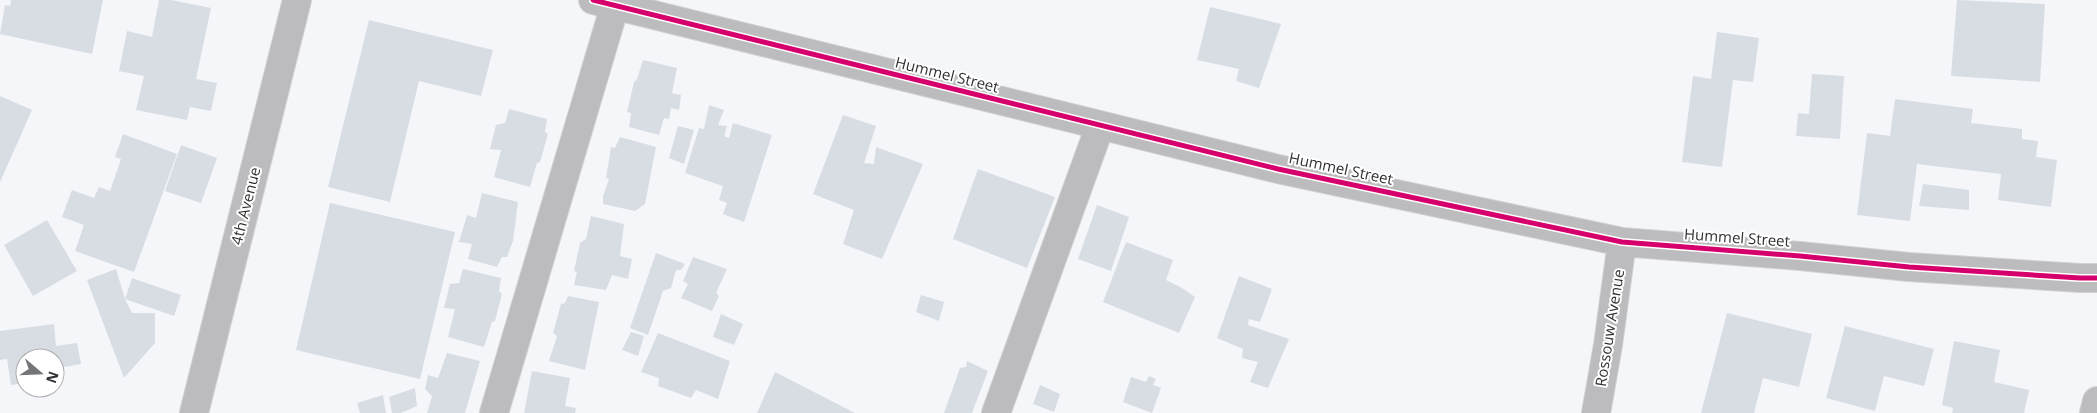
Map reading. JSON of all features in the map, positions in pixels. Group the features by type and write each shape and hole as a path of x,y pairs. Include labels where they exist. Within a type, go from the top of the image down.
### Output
{"street":[{"name":"4th Avenue","path":"194,413 297,0"},
{"name":"Hummel Street","path":"604,3 1278,169 1622,242 1909,267 2097,278"},
{"path":"494,413 604,3"},
{"path":"996,413 1100,126"},
{"name":"Rossouw Avenue","path":"1596,413 1608,345 1622,242"},
{"path":"2094,413 2097,402"}],"building":[{"path":"11,0 103,0 92,54 0,34 5,5 10,6"},
{"path":"159,0 171,0 211,8 196,79 217,83 211,111 190,107 187,120 136,110 144,76 119,71 127,31 152,37"},
{"path":"1957,0 2045,4 2040,82 1951,76"},
{"path":"1210,7 1281,24 1259,88 1236,81 1239,69 1197,60"},
{"path":"369,20 493,50 481,96 419,81 390,202 328,187"},
{"path":"1717,32 1759,38 1753,82 1733,80 1722,167 1682,162 1693,76 1711,79"},
{"path":"643,60 677,68 672,93 681,95 679,110 671,108 669,119 664,118 659,135 629,127 631,113 627,112 634,82 637,79"},
{"path":"1812,74 1844,76 1840,139 1796,136 1798,113 1809,114"},
{"path":"0,96 32,110 0,182"},
{"path":"1895,99 1973,109 1971,123 2022,129 2022,139 2038,141 2036,157 2057,160 2051,207 1998,200 2001,174 1917,164 1910,221 1857,215 1867,133 1890,136"},
{"path":"709,105 724,110 718,125 727,126 724,136 729,138 733,123 772,135 744,222 723,214 727,203 719,200 723,186 685,173 699,128 704,129"},
{"path":"509,109 547,119 545,132 548,134 530,187 494,177 501,150 490,149 496,125 505,123"},
{"path":"843,115 876,126 864,163 874,164 876,147 923,164 882,259 843,244 854,210 813,194"},
{"path":"678,126 694,130 684,164 669,158"},
{"path":"123,134 177,154 134,272 75,251 84,225 62,217 72,190 94,198 99,187 110,191 121,159 115,157"},
{"path":"620,137 656,147 645,204 635,211 603,204 603,196 609,179 606,178 611,147 615,148"},
{"path":"181,145 217,158 201,203 165,191"},
{"path":"978,169 1055,197 1027,268 953,239"},
{"path":"1923,184 1969,190 1969,210 1919,206"},
{"path":"482,193 518,202 513,241 507,257 502,257 497,267 468,259 472,244 459,242 467,215 476,218"},
{"path":"330,203 455,232 420,379 296,350"},
{"path":"1097,205 1129,217 1111,271 1078,259"},
{"path":"591,216 624,224 620,256 632,259 628,279 612,275 606,290 574,285 577,272 574,271 580,243 586,239"},
{"path":"47,220 77,271 33,296 4,245"},
{"path":"1126,242 1173,260 1166,280 1195,297 1179,333 1103,302"},
{"path":"656,253 685,264 681,270 676,270 671,288 663,291 648,335 630,328"},
{"path":"693,257 727,269 716,293 719,296 712,311 681,298 688,284 683,281"},
{"path":"116,269 125,299 132,313 155,313 155,343 124,378 87,280"},
{"path":"463,269 501,278 499,291 502,294 495,321 492,322 484,347 448,337 455,309 444,308 450,284 459,283"},
{"path":"1239,276 1272,289 1260,322 1249,319 1248,325 1289,339 1268,388 1250,382 1258,362 1242,358 1243,349 1217,338"},
{"path":"132,278 181,295 174,316 125,299"},
{"path":"921,295 944,302 939,321 916,312"},
{"path":"568,296 599,302 585,370 549,361 557,336 553,333 561,304 565,303"},
{"path":"1727,313 1812,334 1799,387 1763,378 1754,413 1701,413"},
{"path":"721,314 743,324 734,345 713,337"},
{"path":"54,324 56,346 77,343 81,364 65,367 65,348 15,348 15,384 11,385 7,359 0,360 0,331"},
{"path":"1845,326 1934,349 1924,386 1884,376 1875,411 1826,398"},
{"path":"631,332 644,336 638,356 622,350"},
{"path":"658,333 730,361 718,399 696,390 691,398 658,386 659,378 641,372"},
{"path":"1954,341 2000,350 1994,382 2029,390 2024,413 1952,413 1953,408 1942,405"},
{"path":"447,353 480,361 465,413 427,413 432,396 425,389 428,375 438,378"},
{"path":"967,361 988,371 972,413 944,413 960,368 966,367"},
{"path":"532,371 570,378 565,406 576,408 575,413 524,413"},
{"path":"775,372 855,413 757,413"},
{"path":"1149,376 1156,379 1153,385 1161,388 1152,413 1123,402 1131,377 1146,382"},
{"path":"1040,385 1060,394 1054,412 1033,404"},
{"path":"415,388 417,406 401,413 392,413 389,397"},
{"path":"383,395 386,413 360,413 357,403"}],"cycle path":[{"path":"593,0 1278,169 1622,242 1909,267 2097,278"}]}
